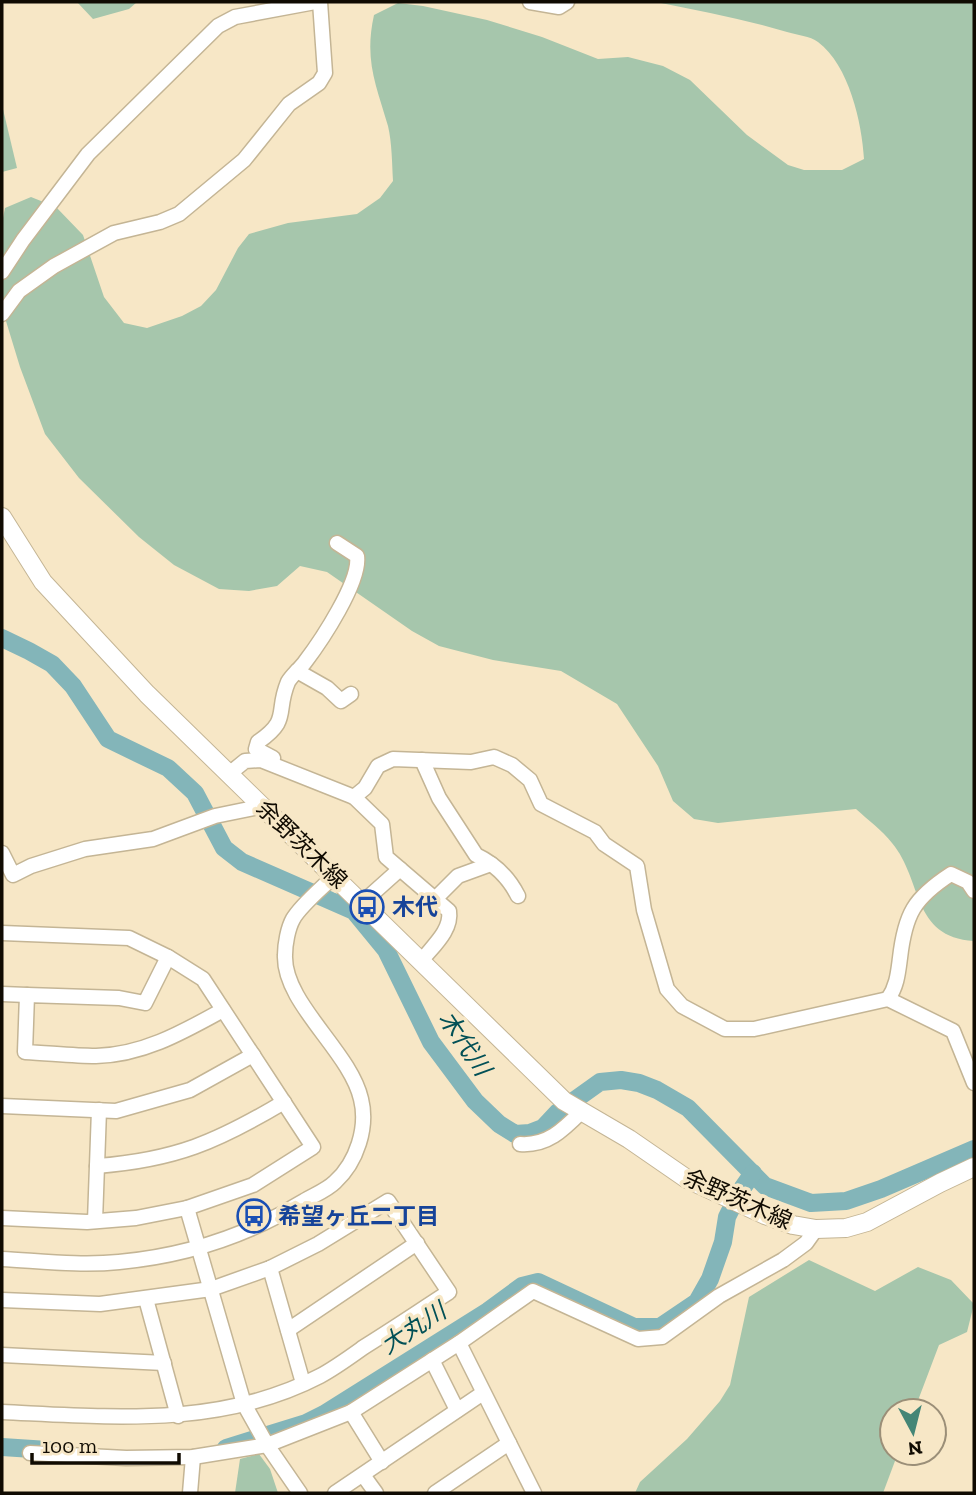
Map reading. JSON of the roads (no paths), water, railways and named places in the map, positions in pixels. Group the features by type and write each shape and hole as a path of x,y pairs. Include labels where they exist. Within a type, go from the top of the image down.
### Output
{"main road":[{"name":"余野茨木線","path":"2,517 31,566 147,694 264,806 332,878 362,903 574,1107 629,1139 687,1179 793,1225 816,1230 846,1228 867,1222 974,1167"}],"street":[{"path":"2,272 88,154 218,26 236,17 318,2 325,73 319,83 289,104 244,160 179,214 160,222 114,233 54,266 19,291 2,314"},
{"path":"530,2 559,7 567,2"},
{"path":"289,770 256,749 256,745 278,726 289,680 330,626 353,579 357,556 337,544"},
{"path":"297,671 327,688 341,701 351,694"},
{"path":"354,797 365,788 378,766 393,759 471,762 495,757 512,765 530,780 541,804 595,832 604,844 637,866 645,911 667,989 682,1006 725,1029 754,1029 888,999 953,1031 974,1083"},
{"path":"229,774 245,761 261,760 354,797 382,824 386,857 449,911 447,928 422,960"},
{"path":"422,760 439,798 476,855 510,881 518,897"},
{"path":"2,853 13,875 31,866 85,849 153,839 197,821 264,806"},
{"path":"435,899 458,876 491,864"},
{"path":"362,903 400,869"},
{"path":"888,999 896,988 909,912 931,887 951,874 968,882 974,891"},
{"path":"2,1259 86,1264 118,1262 199,1249 277,1217 335,1182 348,1167 360,1143 363,1117 361,1099 354,1079 300,998 287,972 285,956 293,918 332,878"},
{"path":"2,933 129,939 168,957 203,978 313,1147 253,1185 187,1208 136,1218 95,1221 2,1219"},
{"path":"2,994 119,998 145,1003 168,957"},
{"path":"27,995 25,1052 97,1056 125,1053 163,1042 223,1010"},
{"path":"2,1106 116,1111 190,1090 253,1055"},
{"path":"97,1166 135,1163 174,1155 242,1128 284,1102"},
{"path":"520,1144 540,1143 561,1131 574,1107"},
{"path":"95,1221 99,1110"},
{"path":"2,1300 100,1304 211,1289 270,1268 318,1244 388,1201 449,1292 320,1376 244,1404 206,1413 136,1418 2,1412"},
{"path":"187,1208 244,1404 264,1440 300,1493"},
{"path":"30,1453 126,1458 193,1457 264,1440 351,1412 459,1343 533,1291 638,1339 662,1337 719,1296 783,1260 806,1242 816,1230"},
{"path":"288,1330 417,1243"},
{"path":"270,1268 303,1383"},
{"path":"146,1299 178,1416"},
{"path":"459,1343 534,1493"},
{"path":"2,1355 164,1363"},
{"path":"432,1360 457,1410"},
{"path":"335,1493 484,1393"},
{"path":"351,1412 382,1462"},
{"path":"435,1493 509,1443"},
{"path":"190,1493 193,1457"},
{"path":"363,1475 376,1493"}],"waterway":[{"name":"木代川","path":"2,638 52,664 73,686 108,739 168,768 195,793 224,848 242,862 354,911 386,950 431,1042 475,1101 499,1124 515,1134 530,1133 543,1128 558,1112 600,1082 621,1080 639,1083 688,1108 765,1186 811,1203 846,1201 974,1149"},
{"name":"大丸川","path":"226,1448 306,1423 324,1414 488,1311 522,1286 538,1282 634,1327 660,1327 697,1302 710,1279 723,1242 727,1217 753,1173"},
{"name":"大丸川","path":"2,1447 48,1450"}],"place":[{"name":"木代","path":"367,907"},
{"name":"希望ヶ丘二丁目","path":"254,1216"}]}
